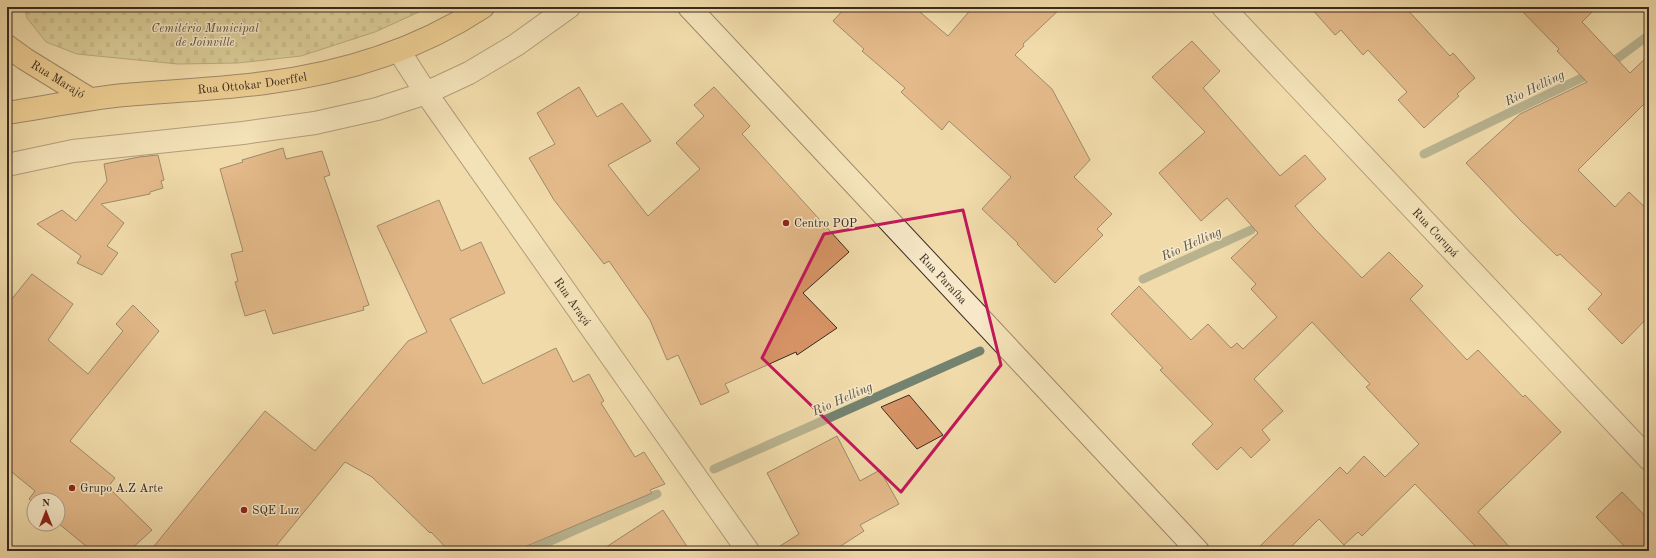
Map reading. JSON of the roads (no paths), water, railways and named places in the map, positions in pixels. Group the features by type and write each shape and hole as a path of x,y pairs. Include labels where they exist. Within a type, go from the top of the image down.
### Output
{"main road":[{"name":"Rua Ottokar Doerffel","path":"7,113 90,99 264,84 327,73 399,51 441,32 483,7"},
{"name":"Rua Marajó","path":"7,46 90,99"}],"street":[{"path":"7,165 73,151 243,133 315,123 376,109 426,93 469,73 516,44 568,7"},
{"name":"Rua Paraíba","path":"689,7 1198,551"},
{"name":"Rua Corupá","path":"1223,7 1649,459"},
{"name":"Rua Araçá","path":"399,51 426,93 748,551"}],"waterway":[{"name":"Rio Helling","path":"1607,66 1649,35"},
{"name":"Rio Helling","path":"1424,154 1594,72"},
{"name":"Rio Helling","path":"1143,279 1251,230"},
{"name":"Rio Helling","path":"714,469 980,351"},
{"name":"Rio Helling","path":"528,551 657,494"}],"place":[{"name":"Centro POP","path":"786,223"},
{"name":"Grupo A.Z Arte","path":"72,488"},
{"name":"SQE Luz","path":"244,510"}],"park label":[{"name":"Cemitério Municipal de Joinville","path":"205,35"}]}
